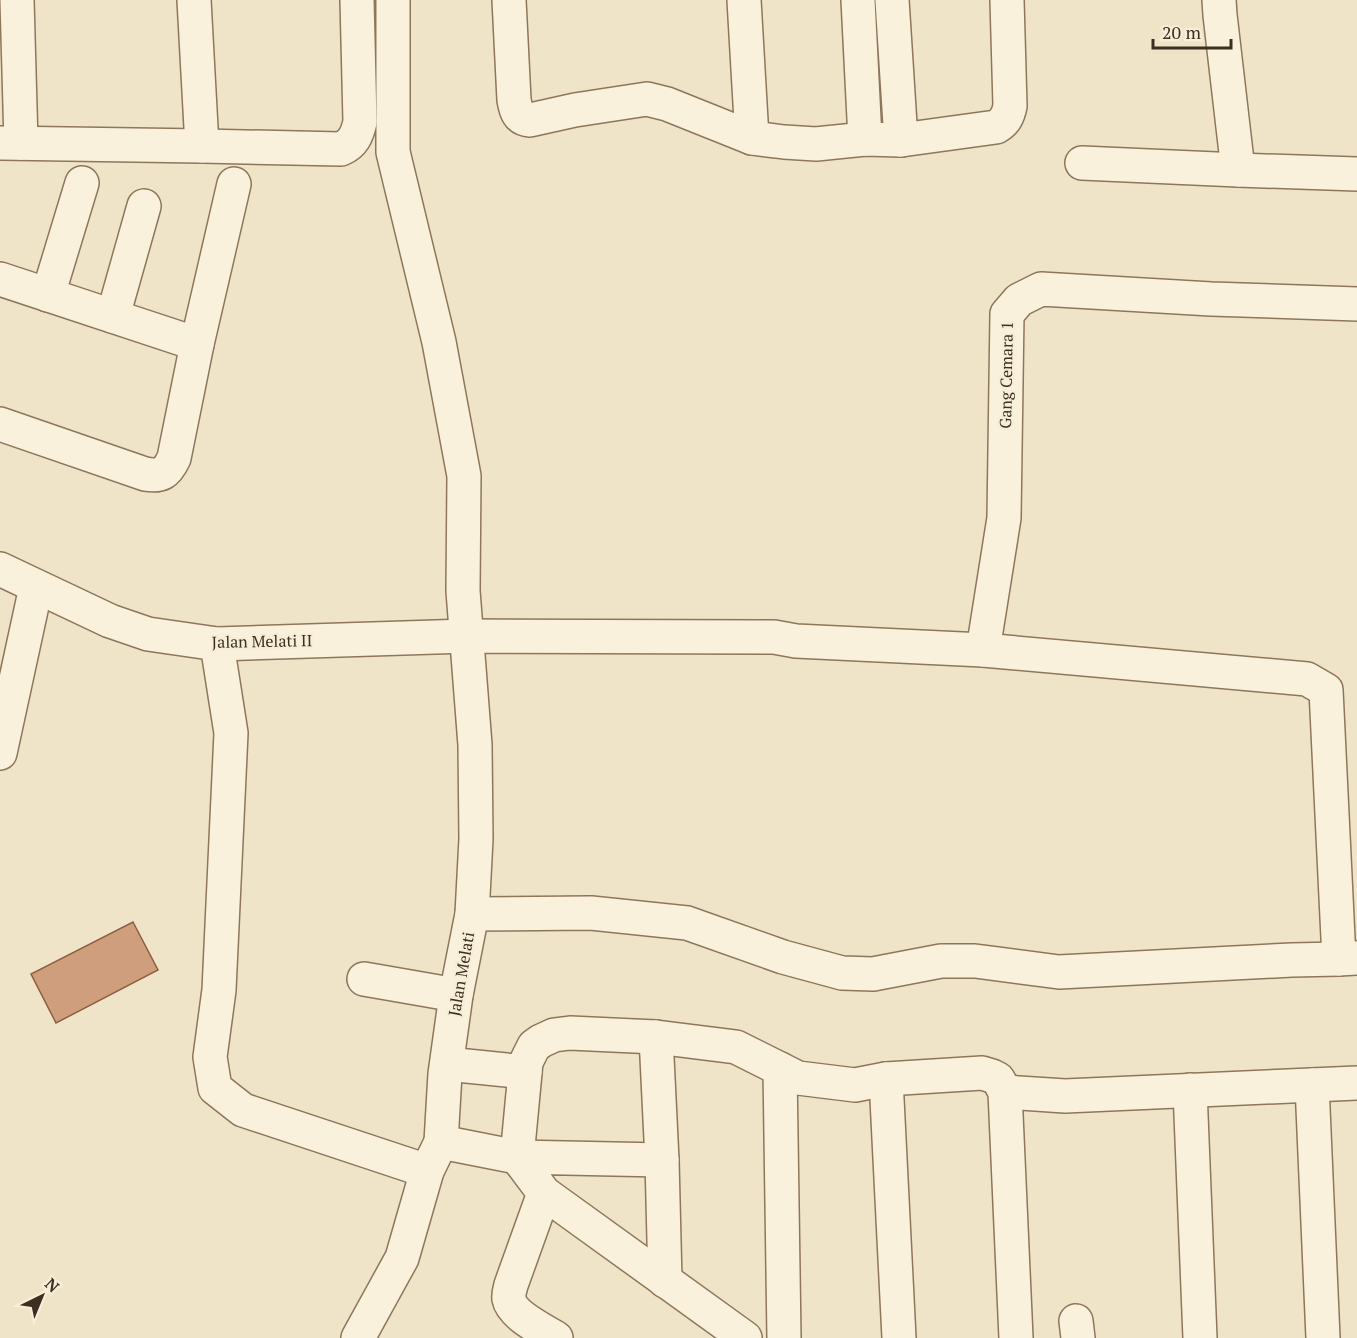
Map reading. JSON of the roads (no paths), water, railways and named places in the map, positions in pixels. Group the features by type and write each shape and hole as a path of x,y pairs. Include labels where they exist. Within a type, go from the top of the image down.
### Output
{"street":[{"path":"17,0 11,143 333,149 341,149 352,143 360,117 357,0"},
{"path":"194,0 202,146"},
{"name":"Jalan Melati","path":"358,1338 402,1258 427,1171 441,1142 447,1064 456,995 471,914 476,839 476,745 463,591 464,476 439,342 393,152 393,0"},
{"path":"509,0 514,100 517,113 524,119 530,120 575,110 647,99 667,104 752,138 816,144 866,139 901,140 996,127 1005,120 1010,106 1007,0"},
{"path":"744,0 752,138"},
{"path":"858,0 866,139"},
{"path":"892,0 901,140"},
{"path":"1219,0 1238,170"},
{"path":"1082,163 1357,174"},
{"path":"48,295 82,183"},
{"path":"0,424 145,474 157,476 170,466 174,458 234,184"},
{"path":"113,316 144,206"},
{"path":"0,279 198,344"},
{"name":"Gang Cemara 1","path":"983,650 1004,518 1007,314 1019,300 1041,289 1211,299 1357,304"},
{"name":"Jalan Melati II","path":"0,569 110,621 148,634 217,644 467,636 774,637 796,641 983,650 1307,679 1326,690 1348,958"},
{"path":"0,753 36,586"},
{"path":"217,644 231,733 219,990 210,1057 215,1088 243,1110 427,1171"},
{"path":"471,914 591,913 687,923 783,957 842,973 873,974 941,962 975,961 1059,972 1348,958"},
{"path":"364,979 456,995"},
{"path":"745,1338 544,1193 518,1157 526,1062 534,1046 541,1041 554,1035 570,1033 656,1036 736,1047 798,1078 855,1085 886,1079 982,1073 998,1079 1005,1092 1016,1338"},
{"path":"656,1036 665,1281"},
{"path":"447,1064 525,1072"},
{"path":"780,1069 784,1338"},
{"path":"886,1079 900,1338"},
{"path":"1005,1092 1065,1096 1357,1083"},
{"path":"1312,1085 1323,1338"},
{"path":"1190,1090 1200,1338"},
{"path":"441,1142 518,1157 662,1160"},
{"path":"544,1193 511,1285 509,1299 515,1311 556,1338"}]}
